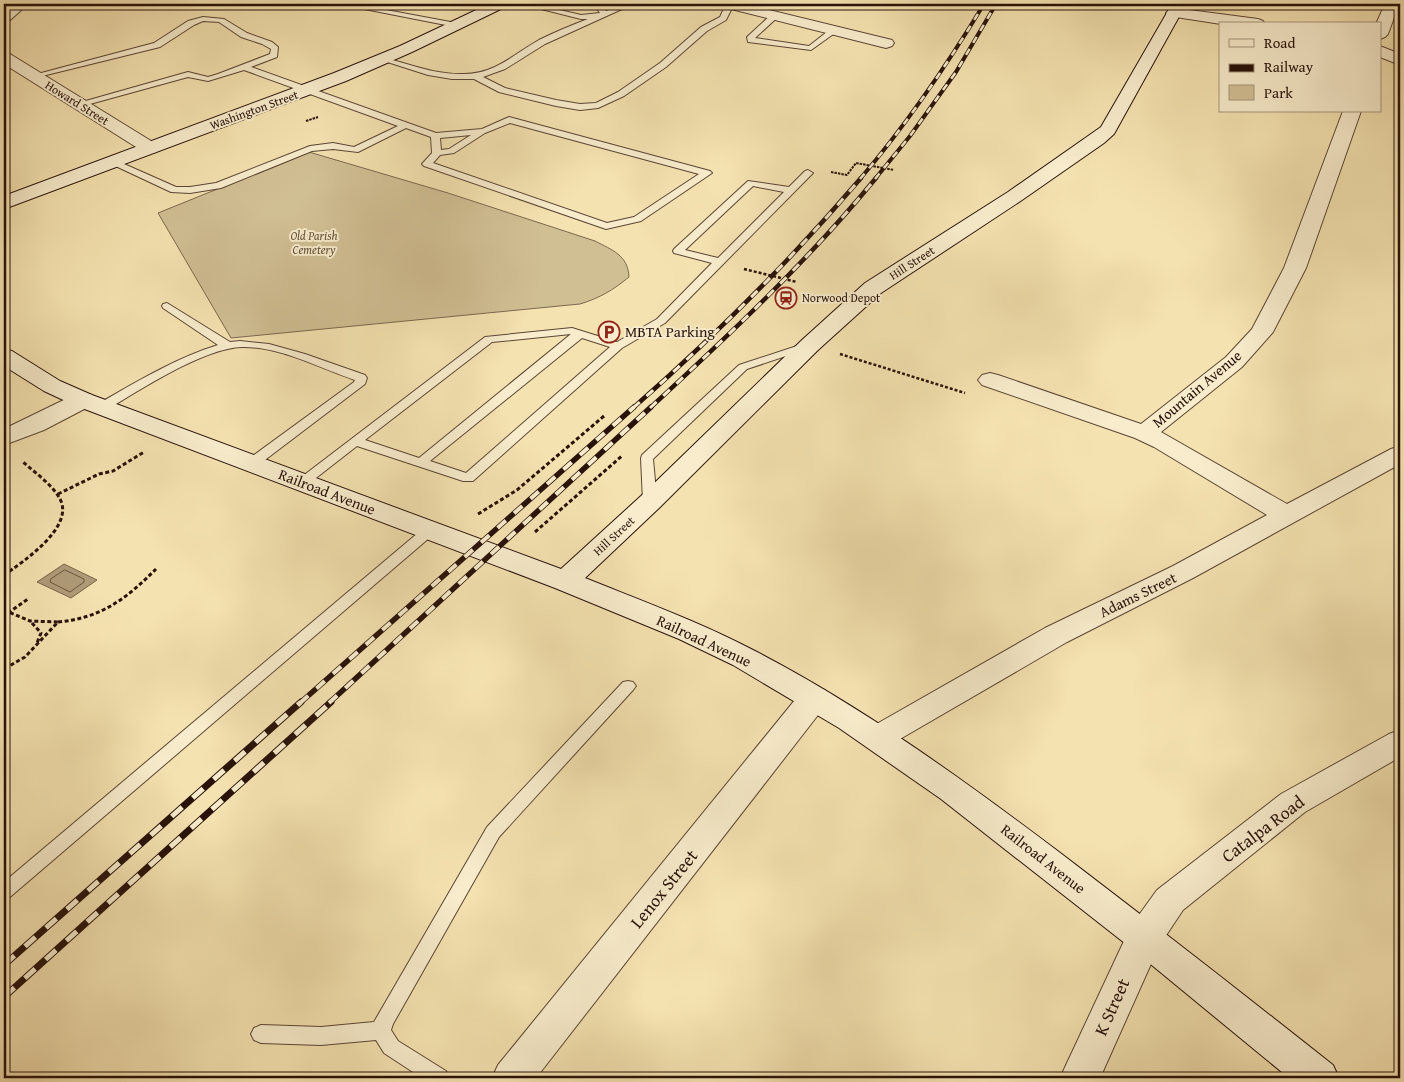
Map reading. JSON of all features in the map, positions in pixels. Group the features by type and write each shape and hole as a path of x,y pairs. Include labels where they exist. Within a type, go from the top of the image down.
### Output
{"street":[{"name":"Washington Street","path":"7,200 309,89 382,59 500,4"},
{"path":"729,4 886,43"},
{"path":"1382,29 1392,4"},
{"path":"4,18 15,6"},
{"path":"1176,8 1248,22"},
{"name":"Hill Street","path":"565,581 650,502 810,345 873,288 1015,196 1098,139 1108,130 1176,8"},
{"path":"1382,52 1400,60"},
{"name":"Howard Street","path":"4,57 150,148"},
{"name":"Mountain Avenue","path":"1287,516 1164,442 1144,433 1187,401 1234,362 1262,332 1295,268 1352,112"},
{"name":"Railroad Avenue","path":"4,356 52,386 93,404 565,581 637,610 721,647 814,698 953,790 1144,937 1319,1078"},
{"path":"990,380 1144,433"},
{"path":"4,438 93,404"},
{"name":"Adams Street","path":"876,738 1056,636 1183,572 1400,454"},
{"name":"Lenox Street","path":"512,1078 814,698"},
{"name":"Catalpa Road","path":"1144,937 1170,900 1293,803 1400,742"},
{"name":"K Street","path":"1080,1078 1144,937"}],"lane":[{"path":"343,4 456,25"},
{"path":"525,4 581,16 605,15"},
{"path":"582,4 599,7 605,15"},
{"path":"382,59 428,72 452,76 475,76 498,71 540,44 629,4"},
{"path":"475,76 502,90 538,99 580,107 598,104 621,94 663,65 704,29 723,18 729,4"},
{"path":"776,16 750,39 811,48 835,30"},
{"path":"34,76 158,44 180,33 188,24 202,19 214,18 227,22 244,35 272,45 275,49 274,55 208,79 188,74 80,104"},
{"path":"244,67 435,136 484,131"},
{"path":"508,120 707,173 637,220 606,226 426,164 437,153 451,151 484,131 508,120"},
{"path":"112,162 174,190 190,190 218,186 310,149 333,146 355,150 406,125"},
{"path":"435,136 437,153"},
{"path":"356,441 468,478 618,346 660,321 808,173"},
{"path":"720,262 678,251 751,183 791,190"},
{"path":"168,306 228,346"},
{"path":"302,482 489,339 572,331 618,346"},
{"path":"421,462 580,334"},
{"path":"93,404 211,351 240,344 271,348 360,378 359,384 252,463"},
{"path":"650,502 647,458 742,367 810,345"},
{"path":"4,892 430,530"},
{"path":"439,1078 391,1047 386,1041 381,1030 387,1013 494,832 628,686"},
{"path":"261,1034 361,1034 381,1030"}],"path":[{"path":"808,173 814,169 847,175 856,163 894,170"},
{"path":"761,274 797,282"},
{"path":"810,345 977,397 990,380"},
{"path":"478,514 517,490 604,416"},
{"path":"58,494 99,474 112,471 150,449"},
{"path":"535,532 628,450"},
{"path":"4,575 38,550 55,531 63,513 63,504 58,494 22,461"},
{"path":"4,610 32,622 73,620 94,614 148,578 156,569"},
{"path":"8,613 28,599"},
{"path":"32,622 41,633 37,643"},
{"path":"4,669 25,657 58,622"}],"green space":[{"name":"Old Parish Cemetery","path":"309,152 448,193 595,241 622,258 626,263 629,277 606,293 580,304 231,338 158,213"}],"water":[{"path":"64,564 97,580 71,598 37,582"}],"railway":[{"path":"860,179 926,94 984,4"},
{"path":"875,179 910,136 956,72 996,4"},
{"path":"633,408 693,354 751,297 807,239 861,178"},
{"path":"650,408 795,268 876,178"},
{"path":"300,703 634,407"},
{"path":"329,703 651,407"},
{"path":"4,965 301,702"},
{"path":"4,997 331,702"}],"place":[{"name":"Norwood Depot","path":"786,298"},
{"name":"MBTA Parking","path":"609,332"}]}
